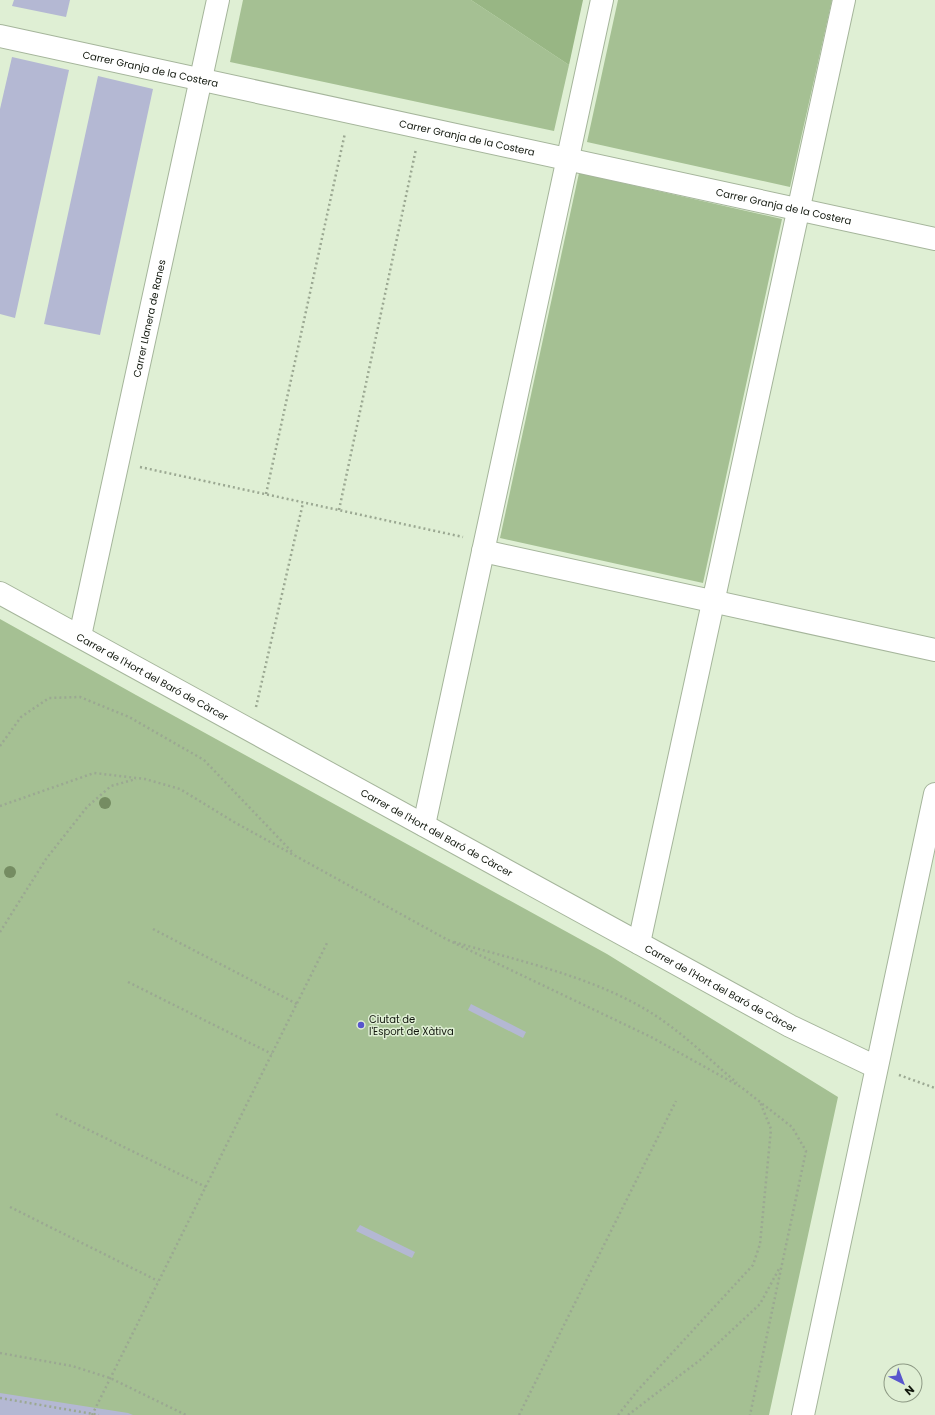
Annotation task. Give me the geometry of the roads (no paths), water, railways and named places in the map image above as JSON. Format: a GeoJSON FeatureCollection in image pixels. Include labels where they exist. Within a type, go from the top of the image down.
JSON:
{"type":"FeatureCollection","features":[{"type":"Feature","properties":{"kind":"street","name":"Carrer Llanera de Ranes"},"geometry":{"type":"LineString","coordinates":[[80,636],[218,0]]}},
{"type":"Feature","properties":{"kind":"street"},"geometry":{"type":"LineString","coordinates":[[424,825],[602,0]]}},
{"type":"Feature","properties":{"kind":"street"},"geometry":{"type":"LineString","coordinates":[[639,943],[844,0]]}},
{"type":"Feature","properties":{"kind":"street","name":"Carrer Granja de la Costera"},"geometry":{"type":"LineString","coordinates":[[0,36],[935,239]]}},
{"type":"Feature","properties":{"kind":"street"},"geometry":{"type":"LineString","coordinates":[[484,546],[713,601],[935,650]]}},
{"type":"Feature","properties":{"kind":"street","name":"Carrer de l'Hort del Baró de Càrcer"},"geometry":{"type":"LineString","coordinates":[[0,593],[251,729],[790,1026],[876,1067]]}},
{"type":"Feature","properties":{"kind":"street"},"geometry":{"type":"LineString","coordinates":[[803,1415],[935,794]]}},
{"type":"Feature","properties":{"kind":"place","name":"Ciutat de l'Esport de Xàtiva"},"geometry":{"type":"Point","coordinates":[361,1025]}}]}
